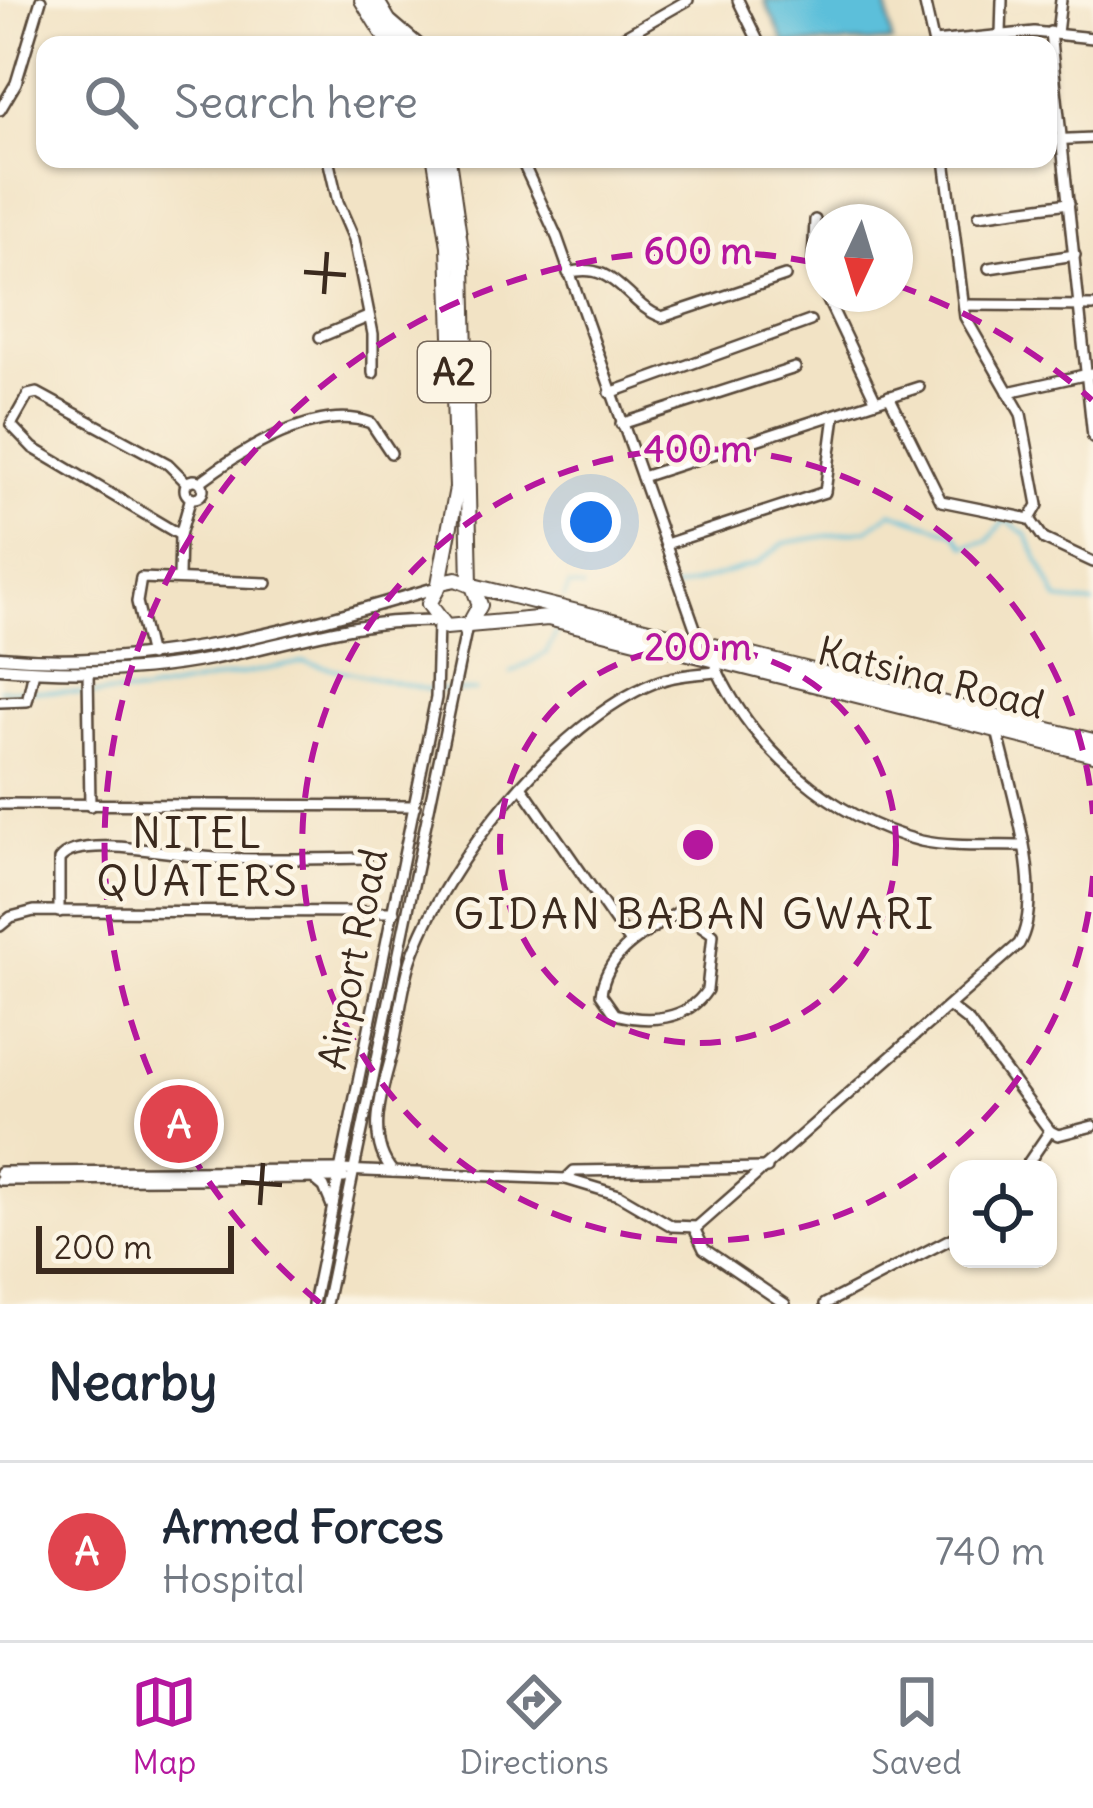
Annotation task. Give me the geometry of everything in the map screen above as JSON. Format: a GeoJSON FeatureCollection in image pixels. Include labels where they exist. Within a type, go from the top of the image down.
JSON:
{"type":"FeatureCollection","features":[{"type":"Feature","properties":{"kind":"highway"},"geometry":{"type":"LineString","coordinates":[[362,0],[384,36]]}},
{"type":"Feature","properties":{"kind":"highway"},"geometry":{"type":"LineString","coordinates":[[376,0],[398,36]]}},
{"type":"Feature","properties":{"kind":"highway","name":"A2"},"geometry":{"type":"LineString","coordinates":[[436,168],[449,246],[457,488],[429,604],[437,622]]}},
{"type":"Feature","properties":{"kind":"highway","name":"A2"},"geometry":{"type":"LineString","coordinates":[[449,168],[463,265],[472,585],[480,604],[469,625]]}},
{"type":"Feature","properties":{"kind":"highway"},"geometry":{"type":"LineString","coordinates":[[437,586],[456,579],[472,585]]}},
{"type":"Feature","properties":{"kind":"highway","name":"Katsina Road"},"geometry":{"type":"LineString","coordinates":[[472,585],[699,639],[1093,754]]}},
{"type":"Feature","properties":{"kind":"highway","name":"Katsina Road"},"geometry":{"type":"LineString","coordinates":[[469,625],[536,616],[1093,741]]}},
{"type":"Feature","properties":{"kind":"highway"},"geometry":{"type":"LineString","coordinates":[[437,622],[469,625]]}},
{"type":"Feature","properties":{"kind":"main road"},"geometry":{"type":"LineString","coordinates":[[0,657],[150,656],[369,611],[437,586]]}},
{"type":"Feature","properties":{"kind":"main road"},"geometry":{"type":"LineString","coordinates":[[0,668],[88,671],[208,660],[369,622],[437,622]]}},
{"type":"Feature","properties":{"kind":"street"},"geometry":{"type":"LineString","coordinates":[[0,110],[41,0]]}},
{"type":"Feature","properties":{"kind":"street"},"geometry":{"type":"LineString","coordinates":[[624,36],[688,0]]}},
{"type":"Feature","properties":{"kind":"street"},"geometry":{"type":"LineString","coordinates":[[738,0],[756,36]]}},
{"type":"Feature","properties":{"kind":"street"},"geometry":{"type":"LineString","coordinates":[[932,36],[925,4],[937,0]]}},
{"type":"Feature","properties":{"kind":"street"},"geometry":{"type":"LineString","coordinates":[[1000,34],[1002,0]]}},
{"type":"Feature","properties":{"kind":"street"},"geometry":{"type":"LineString","coordinates":[[1054,36],[1061,0]]}},
{"type":"Feature","properties":{"kind":"street"},"geometry":{"type":"LineString","coordinates":[[387,17],[409,36]]}},
{"type":"Feature","properties":{"kind":"street"},"geometry":{"type":"LineString","coordinates":[[987,36],[1054,33],[1093,38]]}},
{"type":"Feature","properties":{"kind":"street"},"geometry":{"type":"LineString","coordinates":[[1057,140],[1093,138]]}},
{"type":"Feature","properties":{"kind":"street"},"geometry":{"type":"LineString","coordinates":[[1057,153],[1087,307],[1093,436]]}},
{"type":"Feature","properties":{"kind":"street"},"geometry":{"type":"LineString","coordinates":[[331,168],[354,239],[373,373]]}},
{"type":"Feature","properties":{"kind":"street"},"geometry":{"type":"LineString","coordinates":[[525,168],[568,273],[699,639]]}},
{"type":"Feature","properties":{"kind":"street"},"geometry":{"type":"LineString","coordinates":[[946,168],[970,331],[1021,414],[1038,505],[1030,519]]}},
{"type":"Feature","properties":{"kind":"street"},"geometry":{"type":"LineString","coordinates":[[979,215],[1069,203]]}},
{"type":"Feature","properties":{"kind":"street"},"geometry":{"type":"LineString","coordinates":[[989,268],[1075,255]]}},
{"type":"Feature","properties":{"kind":"street"},"geometry":{"type":"LineString","coordinates":[[568,273],[585,268],[621,282],[632,297],[662,317],[785,276]]}},
{"type":"Feature","properties":{"kind":"street"},"geometry":{"type":"LineString","coordinates":[[964,305],[1087,307]]}},
{"type":"Feature","properties":{"kind":"street"},"geometry":{"type":"LineString","coordinates":[[834,312],[875,399]]}},
{"type":"Feature","properties":{"kind":"street"},"geometry":{"type":"LineString","coordinates":[[320,337],[368,317]]}},
{"type":"Feature","properties":{"kind":"street"},"geometry":{"type":"LineString","coordinates":[[610,393],[810,321]]}},
{"type":"Feature","properties":{"kind":"street"},"geometry":{"type":"LineString","coordinates":[[621,424],[795,368]]}},
{"type":"Feature","properties":{"kind":"street"},"geometry":{"type":"LineString","coordinates":[[1008,392],[1091,373]]}},
{"type":"Feature","properties":{"kind":"street"},"geometry":{"type":"LineString","coordinates":[[642,477],[919,387]]}},
{"type":"Feature","properties":{"kind":"street"},"geometry":{"type":"LineString","coordinates":[[178,576],[180,535],[191,497],[187,483],[168,464],[38,393],[28,395],[11,425],[33,448],[180,535]]}},
{"type":"Feature","properties":{"kind":"street"},"geometry":{"type":"LineString","coordinates":[[889,396],[941,501],[1030,519],[1044,539],[1093,562]]}},
{"type":"Feature","properties":{"kind":"street"},"geometry":{"type":"LineString","coordinates":[[666,544],[825,492],[836,415]]}},
{"type":"Feature","properties":{"kind":"street"},"geometry":{"type":"LineString","coordinates":[[187,483],[200,482],[288,432],[339,419],[370,423],[391,452]]}},
{"type":"Feature","properties":{"kind":"street"},"geometry":{"type":"LineString","coordinates":[[191,497],[202,493],[200,482]]}},
{"type":"Feature","properties":{"kind":"street"},"geometry":{"type":"LineString","coordinates":[[150,656],[136,586],[145,576],[267,583]]}},
{"type":"Feature","properties":{"kind":"street","name":"Airport Road"},"geometry":{"type":"LineString","coordinates":[[326,1304],[408,902],[442,699],[437,622]]}},
{"type":"Feature","properties":{"kind":"street","name":"Airport Road"},"geometry":{"type":"LineString","coordinates":[[313,1304],[415,806],[442,699],[469,625]]}},
{"type":"Feature","properties":{"kind":"street"},"geometry":{"type":"LineString","coordinates":[[712,656],[754,734],[788,766],[853,813],[923,841],[1023,846]]}},
{"type":"Feature","properties":{"kind":"street"},"geometry":{"type":"LineString","coordinates":[[0,702],[23,703],[32,689],[34,671]]}},
{"type":"Feature","properties":{"kind":"street"},"geometry":{"type":"LineString","coordinates":[[88,671],[90,806]]}},
{"type":"Feature","properties":{"kind":"street"},"geometry":{"type":"LineString","coordinates":[[393,1174],[378,1144],[381,1104],[411,962],[434,911],[485,824],[521,785],[608,712],[653,683],[717,672]]}},
{"type":"Feature","properties":{"kind":"street"},"geometry":{"type":"LineString","coordinates":[[0,1176],[323,1171],[566,1178],[619,1195],[672,1226],[694,1228],[964,995],[1023,937],[1029,901],[1023,846],[998,723]]}},
{"type":"Feature","properties":{"kind":"street"},"geometry":{"type":"LineString","coordinates":[[521,785],[630,944]]}},
{"type":"Feature","properties":{"kind":"street"},"geometry":{"type":"LineString","coordinates":[[0,804],[415,806]]}},
{"type":"Feature","properties":{"kind":"street"},"geometry":{"type":"LineString","coordinates":[[59,912],[59,860],[72,850],[152,849],[216,858],[366,858]]}},
{"type":"Feature","properties":{"kind":"street"},"geometry":{"type":"LineString","coordinates":[[408,902],[434,911]]}},
{"type":"Feature","properties":{"kind":"street"},"geometry":{"type":"LineString","coordinates":[[680,911],[701,921],[713,934],[715,950],[711,978],[700,1000],[668,1017],[615,1014],[605,1006],[604,973],[630,944],[680,911]]}},
{"type":"Feature","properties":{"kind":"street"},"geometry":{"type":"LineString","coordinates":[[0,926],[22,913],[394,912]]}},
{"type":"Feature","properties":{"kind":"street"},"geometry":{"type":"LineString","coordinates":[[964,995],[969,1022]]}},
{"type":"Feature","properties":{"kind":"street"},"geometry":{"type":"LineString","coordinates":[[950,1007],[969,1022],[1050,1131],[1058,1135],[1093,1126]]}},
{"type":"Feature","properties":{"kind":"street"},"geometry":{"type":"LineString","coordinates":[[1030,1160],[1050,1131]]}},
{"type":"Feature","properties":{"kind":"street"},"geometry":{"type":"LineString","coordinates":[[323,1171],[345,1153]]}},
{"type":"Feature","properties":{"kind":"street"},"geometry":{"type":"LineString","coordinates":[[566,1178],[574,1171],[767,1168]]}},
{"type":"Feature","properties":{"kind":"street"},"geometry":{"type":"LineString","coordinates":[[0,1176],[340,1174]]}},
{"type":"Feature","properties":{"kind":"street"},"geometry":{"type":"LineString","coordinates":[[312,1177],[328,1193],[333,1209]]}},
{"type":"Feature","properties":{"kind":"street"},"geometry":{"type":"LineString","coordinates":[[694,1228],[704,1249],[785,1304]]}},
{"type":"Feature","properties":{"kind":"street"},"geometry":{"type":"LineString","coordinates":[[825,1304],[949,1240]]}},
{"type":"Feature","properties":{"kind":"water"},"geometry":{"type":"Polygon","coordinates":[[[764,0],[886,0],[891,36],[782,36],[764,0]]]}},
{"type":"Feature","properties":{"kind":"waterway"},"geometry":{"type":"LineString","coordinates":[[671,590],[757,564],[784,543],[868,529],[891,512],[955,533],[965,546],[988,541],[1005,520],[1026,534],[1058,600],[1093,604]]}},
{"type":"Feature","properties":{"kind":"waterway"},"geometry":{"type":"LineString","coordinates":[[564,598],[569,586],[583,588]]}},
{"type":"Feature","properties":{"kind":"waterway"},"geometry":{"type":"LineString","coordinates":[[511,673],[546,653],[557,631]]}},
{"type":"Feature","properties":{"kind":"waterway"},"geometry":{"type":"LineString","coordinates":[[92,694],[143,693],[304,662],[429,690],[476,691]]}},
{"type":"Feature","properties":{"kind":"waterway"},"geometry":{"type":"LineString","coordinates":[[0,689],[82,693]]}},
{"type":"Feature","properties":{"kind":"place","name":"Armed Forces"},"geometry":{"type":"Point","coordinates":[179,1124]}},
{"type":"Feature","properties":{"kind":"district","name":"NITEL QUATERS"},"geometry":{"type":"Point","coordinates":[198,857]}},
{"type":"Feature","properties":{"kind":"district","name":"GIDAN BABAN GWARI"},"geometry":{"type":"Point","coordinates":[695,914]}}]}
